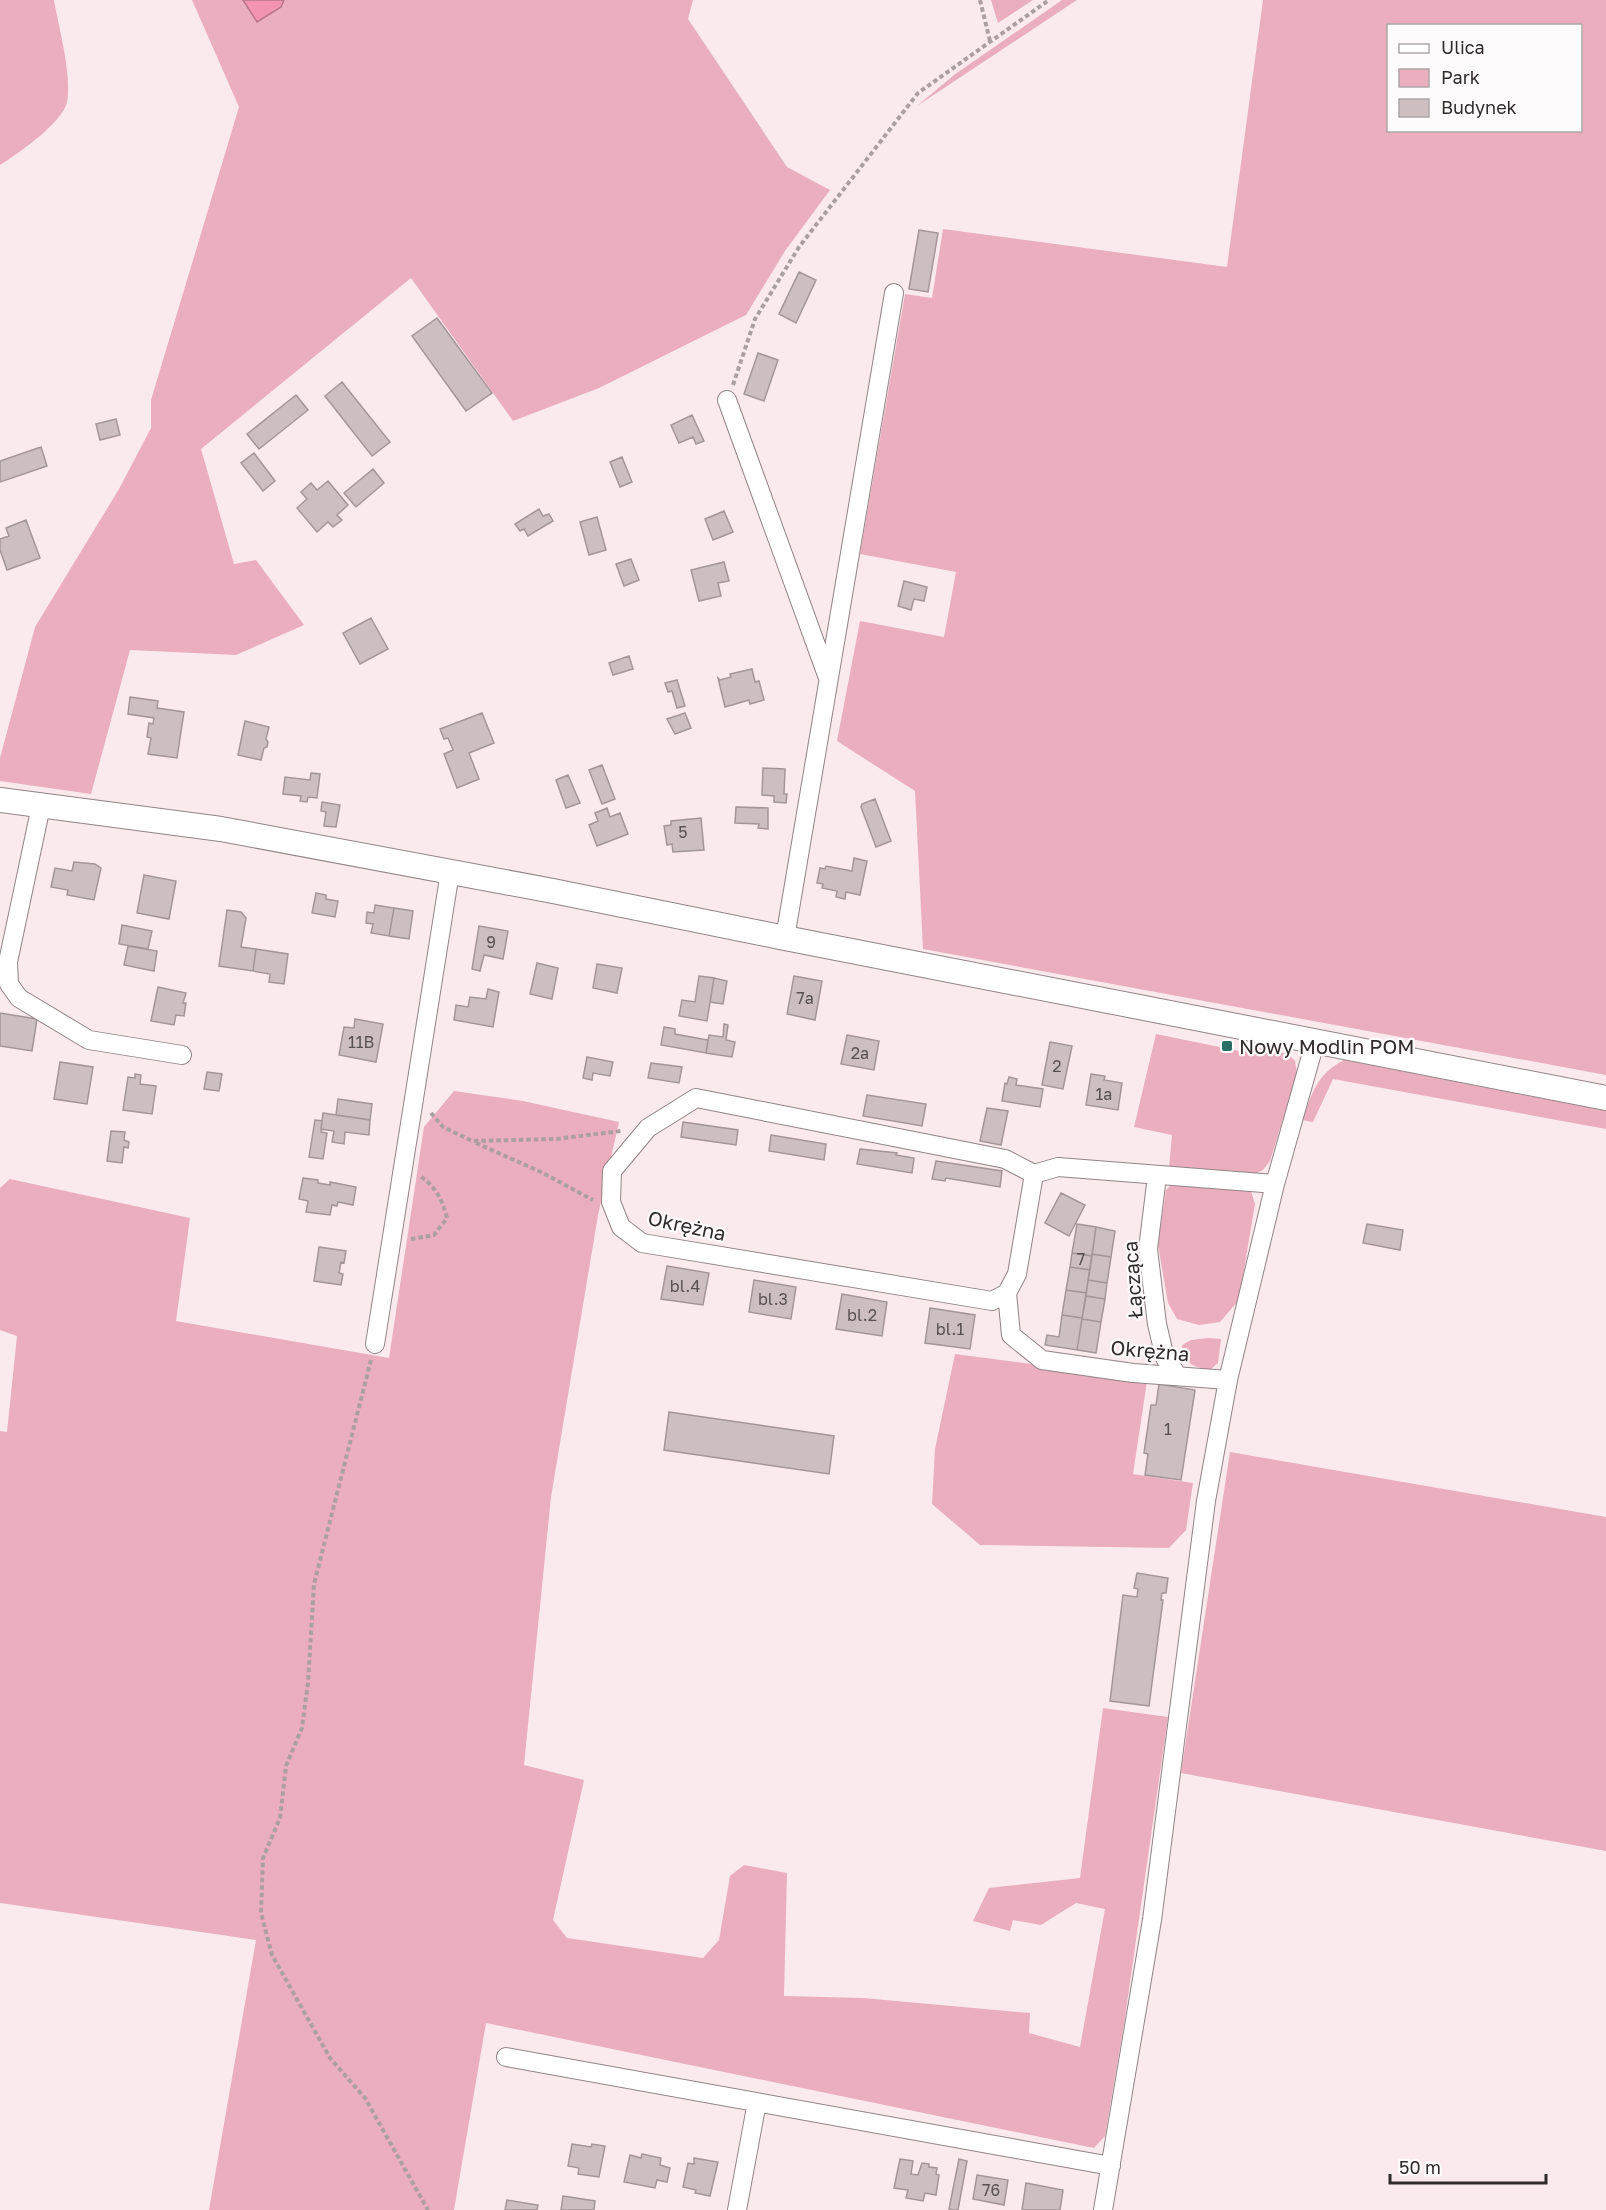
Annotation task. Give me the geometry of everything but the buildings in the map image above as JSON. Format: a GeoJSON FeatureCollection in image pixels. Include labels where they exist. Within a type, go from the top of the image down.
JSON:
{"type":"FeatureCollection","features":[{"type":"Feature","properties":{"kind":"street"},"geometry":{"type":"LineString","coordinates":[[785,938],[894,293]]}},
{"type":"Feature","properties":{"kind":"street"},"geometry":{"type":"LineString","coordinates":[[727,400],[829,680]]}},
{"type":"Feature","properties":{"kind":"street"},"geometry":{"type":"LineString","coordinates":[[0,800],[221,829],[1606,1098]]}},
{"type":"Feature","properties":{"kind":"street"},"geometry":{"type":"LineString","coordinates":[[41,806],[8,962],[9,984],[19,998],[89,1040],[182,1055]]}},
{"type":"Feature","properties":{"kind":"street"},"geometry":{"type":"LineString","coordinates":[[375,1344],[450,872]]}},
{"type":"Feature","properties":{"kind":"street"},"geometry":{"type":"LineString","coordinates":[[1103,2210],[1152,1920],[1206,1501],[1228,1380],[1275,1184],[1315,1042]]}},
{"type":"Feature","properties":{"kind":"street"},"geometry":{"type":"LineString","coordinates":[[615,1213],[611,1202],[612,1171],[648,1128],[696,1098],[1005,1160],[1034,1174],[1058,1167],[1275,1184]]}},
{"type":"Feature","properties":{"kind":"street","name":"Okrężna"},"geometry":{"type":"LineString","coordinates":[[1034,1174],[1017,1274],[1007,1293],[1011,1335],[1042,1360],[1133,1373],[1228,1380]]}},
{"type":"Feature","properties":{"kind":"street","name":"Łącząca"},"geometry":{"type":"LineString","coordinates":[[1157,1176],[1148,1249],[1157,1324],[1165,1358],[1178,1376]]}},
{"type":"Feature","properties":{"kind":"street","name":"Okrężna"},"geometry":{"type":"LineString","coordinates":[[615,1213],[621,1227],[642,1243],[992,1301],[1007,1293]]}},
{"type":"Feature","properties":{"kind":"street"},"geometry":{"type":"LineString","coordinates":[[506,2057],[1111,2166]]}},
{"type":"Feature","properties":{"kind":"street"},"geometry":{"type":"LineString","coordinates":[[737,2210],[757,2102]]}},
{"type":"Feature","properties":{"kind":"path"},"geometry":{"type":"LineString","coordinates":[[980,0],[990,41]]}},
{"type":"Feature","properties":{"kind":"path"},"geometry":{"type":"LineString","coordinates":[[727,400],[755,319],[799,247],[918,93],[1049,0]]}},
{"type":"Feature","properties":{"kind":"path"},"geometry":{"type":"LineString","coordinates":[[415,1094],[443,1126],[541,1172],[615,1213]]}},
{"type":"Feature","properties":{"kind":"path"},"geometry":{"type":"LineString","coordinates":[[472,1141],[556,1140],[648,1128]]}},
{"type":"Feature","properties":{"kind":"path"},"geometry":{"type":"LineString","coordinates":[[392,1234],[414,1239],[434,1236],[447,1218],[442,1200],[432,1184],[403,1168]]}},
{"type":"Feature","properties":{"kind":"path"},"geometry":{"type":"LineString","coordinates":[[375,1344],[314,1584],[308,1683],[302,1728],[286,1766],[280,1818],[263,1858],[261,1913],[272,1955],[330,2058],[365,2098],[428,2210]]}},
{"type":"Feature","properties":{"kind":"green space"},"geometry":{"type":"Polygon","coordinates":[[[0,0],[54,0],[68,78],[68,91],[64,110],[49,128],[0,165],[0,0]]]}},
{"type":"Feature","properties":{"kind":"green space"},"geometry":{"type":"Polygon","coordinates":[[[192,0],[243,0],[257,22],[281,7],[284,0],[693,0],[688,19],[787,167],[830,190],[785,251],[746,315],[599,388],[513,421],[411,278],[201,449],[234,564],[256,560],[304,625],[236,655],[130,650],[91,794],[0,781],[0,758],[35,627],[119,489],[151,428],[151,400],[239,107],[192,0]]]}},
{"type":"Feature","properties":{"kind":"green space"},"geometry":{"type":"Polygon","coordinates":[[[991,0],[1033,0],[998,23],[991,0]]]}},
{"type":"Feature","properties":{"kind":"green space"},"geometry":{"type":"Polygon","coordinates":[[[1062,0],[1077,0],[917,106],[954,75],[1062,0]]]}},
{"type":"Feature","properties":{"kind":"green space"},"geometry":{"type":"Polygon","coordinates":[[[1263,0],[1606,0],[1606,1075],[923,949],[915,791],[837,741],[860,621],[944,637],[956,572],[860,554],[905,294],[932,298],[943,229],[1227,267],[1263,0]]]}},
{"type":"Feature","properties":{"kind":"green space"},"geometry":{"type":"Polygon","coordinates":[[[1156,1034],[1244,1052],[1246,1046],[1288,1054],[1295,1061],[1297,1073],[1270,1161],[1263,1170],[1253,1175],[1169,1168],[1172,1135],[1134,1127],[1156,1034]]]}},
{"type":"Feature","properties":{"kind":"green space"},"geometry":{"type":"Polygon","coordinates":[[[1344,1060],[1606,1111],[1606,1129],[1333,1079],[1313,1122],[1302,1120],[1321,1078],[1344,1060]]]}},
{"type":"Feature","properties":{"kind":"green space"},"geometry":{"type":"Polygon","coordinates":[[[454,1091],[523,1101],[619,1122],[598,1215],[551,1497],[524,1765],[584,1780],[553,1920],[567,1938],[703,1958],[719,1940],[730,1876],[744,1865],[787,1873],[784,1996],[863,1998],[1030,2013],[1029,2033],[1080,2047],[1105,1909],[1076,1903],[1041,1925],[1013,1920],[1010,1931],[973,1921],[989,1888],[1080,1878],[1103,1708],[1168,1717],[1124,2024],[1105,2136],[1094,2148],[486,2023],[454,2210],[209,2210],[256,1940],[0,1903],[0,1431],[7,1432],[17,1336],[0,1330],[0,1188],[10,1179],[190,1218],[176,1321],[389,1358],[424,1127],[454,1091]]]}},
{"type":"Feature","properties":{"kind":"green space"},"geometry":{"type":"Polygon","coordinates":[[[1172,1184],[1251,1191],[1255,1204],[1239,1300],[1220,1322],[1199,1325],[1177,1319],[1168,1303],[1158,1245],[1166,1190],[1172,1184]]]}},
{"type":"Feature","properties":{"kind":"green space"},"geometry":{"type":"Polygon","coordinates":[[[1221,1339],[1218,1363],[1210,1370],[1190,1364],[1185,1357],[1182,1345],[1191,1340],[1221,1339]]]}},
{"type":"Feature","properties":{"kind":"green space"},"geometry":{"type":"Polygon","coordinates":[[[955,1354],[1139,1378],[1147,1381],[1133,1474],[1193,1483],[1186,1530],[1169,1548],[980,1545],[932,1504],[935,1449],[955,1354]]]}},
{"type":"Feature","properties":{"kind":"green space"},"geometry":{"type":"Polygon","coordinates":[[[1230,1452],[1606,1517],[1606,1851],[1181,1773],[1230,1452]]]}},
{"type":"Feature","properties":{"kind":"shaded area"},"geometry":{"type":"Polygon","coordinates":[[[243,0],[284,0],[281,7],[257,22],[243,0]]]}},
{"type":"Feature","properties":{"kind":"place","name":"Nowy Modlin POM"},"geometry":{"type":"Point","coordinates":[1227,1046]}}]}
